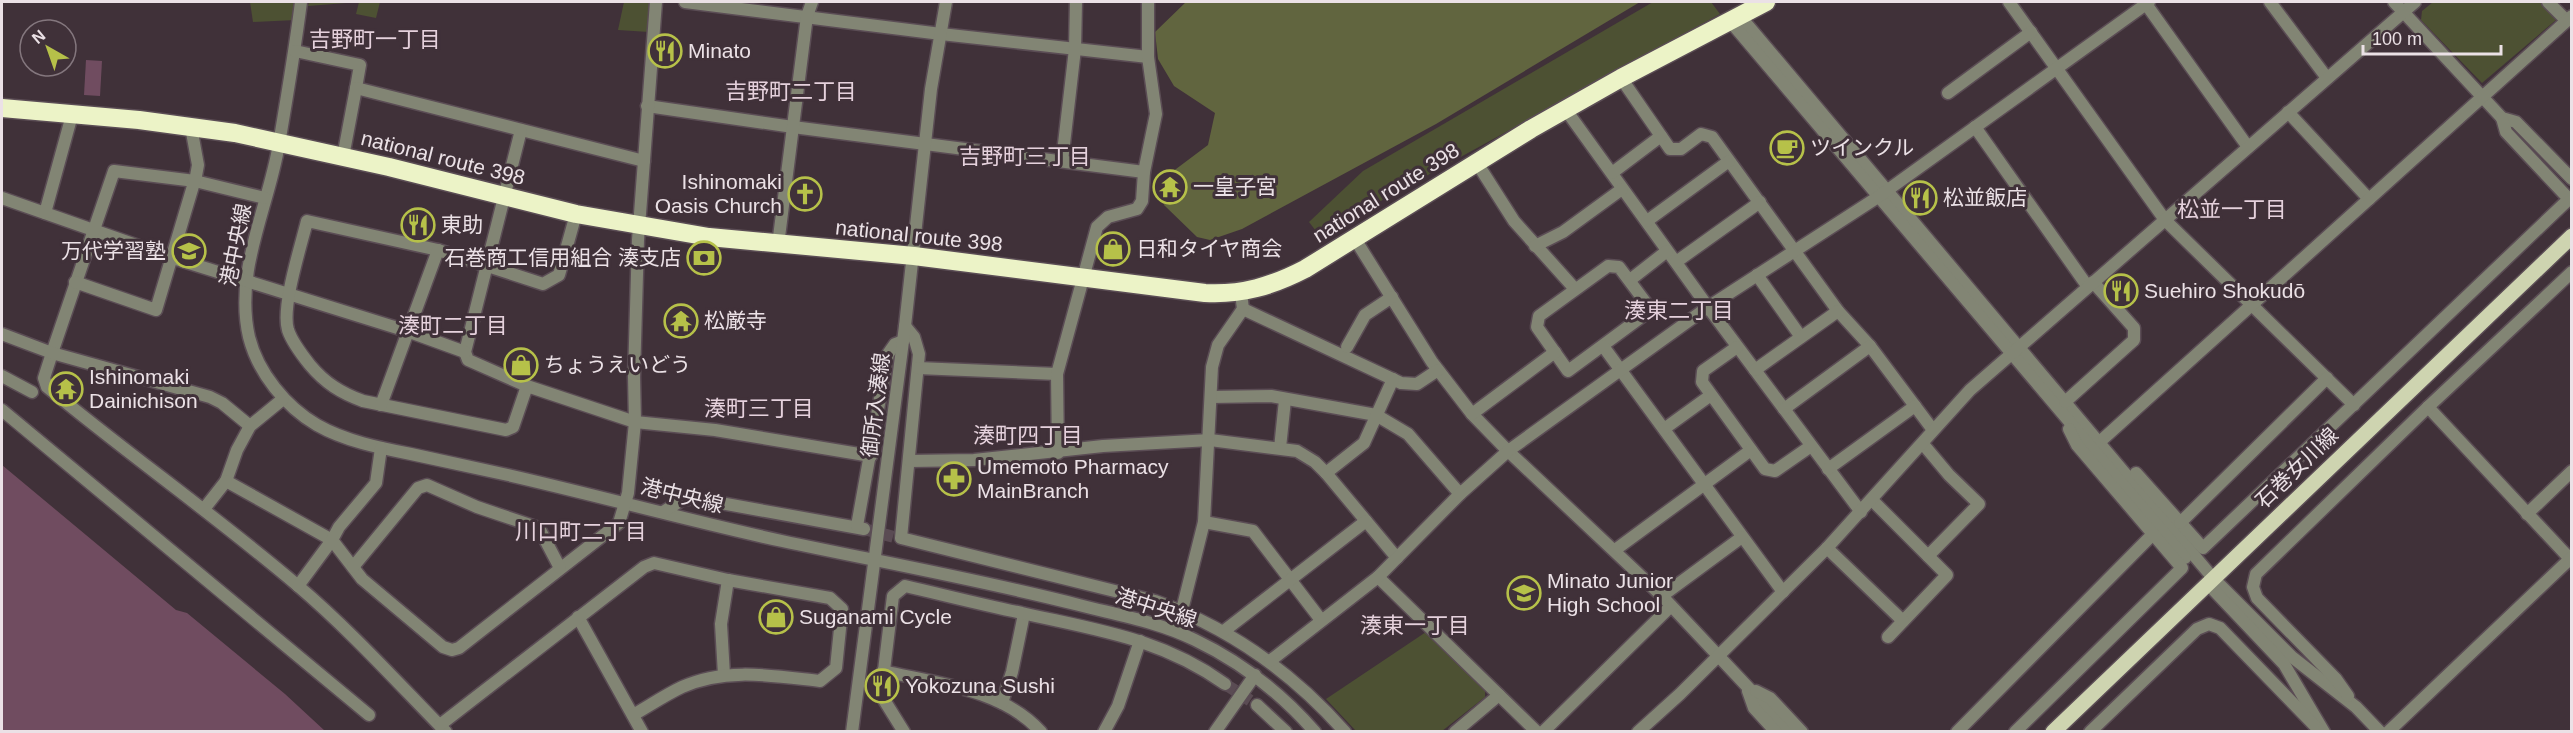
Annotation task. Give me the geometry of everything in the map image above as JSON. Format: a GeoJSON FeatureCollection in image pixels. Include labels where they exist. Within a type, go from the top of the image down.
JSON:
{"type":"FeatureCollection","features":[{"type":"Feature","properties":{"kind":"highway","name":"national route 398"},"geometry":{"type":"LineString","coordinates":[[2,108],[191,127],[279,142],[576,214],[710,237],[914,256],[1205,293],[1242,301],[1305,269],[1621,78],[1766,2]]}},
{"type":"Feature","properties":{"kind":"main road","name":"石巻女川線"},"geometry":{"type":"LineString","coordinates":[[2053,732],[2571,236]]}},
{"type":"Feature","properties":{"kind":"street","name":"港中央線"},"geometry":{"type":"LineString","coordinates":[[301,2],[279,142],[244,282],[250,340],[257,360],[283,399],[319,427],[381,448],[626,502],[780,540],[1024,591],[1156,624],[1194,639],[1255,675],[1295,709],[1315,732]]}},
{"type":"Feature","properties":{"kind":"street"},"geometry":{"type":"LineString","coordinates":[[226,482],[332,540],[362,579],[443,647],[452,650],[459,648],[560,568],[614,529],[623,516],[626,502],[636,422],[634,377],[639,224],[656,2]]}},
{"type":"Feature","properties":{"kind":"street"},"geometry":{"type":"LineString","coordinates":[[685,2],[753,6],[807,16],[941,34],[1148,57]]}},
{"type":"Feature","properties":{"kind":"street"},"geometry":{"type":"LineString","coordinates":[[778,245],[807,16],[812,2]]}},
{"type":"Feature","properties":{"kind":"street","name":"御所入湊線"},"geometry":{"type":"LineString","coordinates":[[852,732],[914,256],[931,89],[946,2]]}},
{"type":"Feature","properties":{"kind":"street"},"geometry":{"type":"LineString","coordinates":[[1062,161],[1075,49],[1076,2]]}},
{"type":"Feature","properties":{"kind":"street"},"geometry":{"type":"LineString","coordinates":[[1058,453],[1057,374],[1097,227],[1108,217],[1137,209],[1141,205],[1144,172],[1155,114],[1148,57],[1148,2]]}},
{"type":"Feature","properties":{"kind":"street"},"geometry":{"type":"LineString","coordinates":[[2009,2],[2164,220],[2354,405]]}},
{"type":"Feature","properties":{"kind":"street"},"geometry":{"type":"LineString","coordinates":[[2066,409],[2090,423],[2203,548],[2569,199],[2506,132],[2502,118],[2394,2]]}},
{"type":"Feature","properties":{"kind":"street"},"geometry":{"type":"LineString","coordinates":[[1638,732],[1718,657],[1827,548],[1970,390],[2415,2]]}},
{"type":"Feature","properties":{"kind":"street"},"geometry":{"type":"LineString","coordinates":[[2103,438],[2569,18],[2548,2]]}},
{"type":"Feature","properties":{"kind":"street"},"geometry":{"type":"LineString","coordinates":[[1270,661],[1378,577],[1460,494],[1508,451],[1708,307],[1882,193],[2147,3],[2248,147]]}},
{"type":"Feature","properties":{"kind":"street"},"geometry":{"type":"LineString","coordinates":[[2277,4],[2327,78]]}},
{"type":"Feature","properties":{"kind":"street"},"geometry":{"type":"LineString","coordinates":[[1735,19],[2210,581],[2284,664],[2323,732]]}},
{"type":"Feature","properties":{"kind":"street"},"geometry":{"type":"LineString","coordinates":[[1948,93],[2031,32]]}},
{"type":"Feature","properties":{"kind":"street"},"geometry":{"type":"LineString","coordinates":[[295,51],[360,64],[343,157]]}},
{"type":"Feature","properties":{"kind":"street"},"geometry":{"type":"LineString","coordinates":[[1621,78],[1670,149],[1681,149],[1701,134],[1712,136],[1838,310],[1870,346],[1933,430]]}},
{"type":"Feature","properties":{"kind":"street"},"geometry":{"type":"LineString","coordinates":[[356,88],[644,161]]}},
{"type":"Feature","properties":{"kind":"street"},"geometry":{"type":"LineString","coordinates":[[647,106],[793,128],[1144,172]]}},
{"type":"Feature","properties":{"kind":"street"},"geometry":{"type":"LineString","coordinates":[[1566,110],[1860,512]]}},
{"type":"Feature","properties":{"kind":"street"},"geometry":{"type":"LineString","coordinates":[[2288,112],[2369,199]]}},
{"type":"Feature","properties":{"kind":"street"},"geometry":{"type":"LineString","coordinates":[[45,213],[72,115]]}},
{"type":"Feature","properties":{"kind":"street"},"geometry":{"type":"LineString","coordinates":[[2502,118],[2516,122],[2571,179]]}},
{"type":"Feature","properties":{"kind":"street"},"geometry":{"type":"LineString","coordinates":[[75,282],[156,310],[195,181],[198,165],[191,127]]}},
{"type":"Feature","properties":{"kind":"street"},"geometry":{"type":"LineString","coordinates":[[1975,127],[2090,285],[2134,328],[2134,340],[2066,409]]}},
{"type":"Feature","properties":{"kind":"street"},"geometry":{"type":"LineString","coordinates":[[521,130],[465,352],[468,360],[526,386],[636,422],[715,430],[871,456]]}},
{"type":"Feature","properties":{"kind":"street"},"geometry":{"type":"LineString","coordinates":[[1612,173],[1661,136]]}},
{"type":"Feature","properties":{"kind":"street"},"geometry":{"type":"LineString","coordinates":[[1647,221],[1729,161]]}},
{"type":"Feature","properties":{"kind":"street"},"geometry":{"type":"LineString","coordinates":[[1477,163],[1514,221],[1575,290]]}},
{"type":"Feature","properties":{"kind":"street"},"geometry":{"type":"LineString","coordinates":[[265,198],[195,181],[114,171],[92,230],[44,378],[47,387],[117,444],[204,509],[298,586],[343,626],[443,728],[578,617],[644,567],[654,563],[728,580],[830,598],[842,609],[836,668],[820,681],[759,674],[724,675],[682,687],[633,715]]}},
{"type":"Feature","properties":{"kind":"street"},"geometry":{"type":"LineString","coordinates":[[1534,246],[1563,232],[1622,189]]}},
{"type":"Feature","properties":{"kind":"street"},"geometry":{"type":"LineString","coordinates":[[2,198],[244,282],[407,331],[465,352]]}},
{"type":"Feature","properties":{"kind":"street"},"geometry":{"type":"LineString","coordinates":[[1676,262],[1760,201]]}},
{"type":"Feature","properties":{"kind":"street"},"geometry":{"type":"LineString","coordinates":[[526,386],[513,427],[506,430],[381,405],[346,395],[329,384],[304,357],[288,329],[289,296],[308,221],[438,250],[543,284],[559,275],[576,214]]}},
{"type":"Feature","properties":{"kind":"street"},"geometry":{"type":"LineString","coordinates":[[1355,239],[1438,370],[1472,414],[1508,451],[1662,596],[1790,732]]}},
{"type":"Feature","properties":{"kind":"street"},"geometry":{"type":"LineString","coordinates":[[381,405],[438,250]]}},
{"type":"Feature","properties":{"kind":"street"},"geometry":{"type":"LineString","coordinates":[[1630,280],[1667,251]]}},
{"type":"Feature","properties":{"kind":"street"},"geometry":{"type":"LineString","coordinates":[[1608,266],[1619,267],[1646,303],[1644,315],[1568,371],[1537,327],[1539,316],[1575,290],[1608,266]]}},
{"type":"Feature","properties":{"kind":"street"},"geometry":{"type":"LineString","coordinates":[[2380,732],[2356,707],[2336,680],[2257,598],[2253,580],[2256,574],[2428,407],[2571,272]]}},
{"type":"Feature","properties":{"kind":"street"},"geometry":{"type":"LineString","coordinates":[[1757,275],[1801,337]]}},
{"type":"Feature","properties":{"kind":"street"},"geometry":{"type":"LineString","coordinates":[[1347,347],[1365,315],[1392,297]]}},
{"type":"Feature","properties":{"kind":"street"},"geometry":{"type":"LineString","coordinates":[[1182,610],[1204,522],[1212,367],[1218,345],[1242,301],[1401,383],[1418,384],[1438,370]]}},
{"type":"Feature","properties":{"kind":"street"},"geometry":{"type":"LineString","coordinates":[[1755,370],[1838,310]]}},
{"type":"Feature","properties":{"kind":"street"},"geometry":{"type":"LineString","coordinates":[[905,326],[918,346],[918,368],[910,461],[897,537],[1155,601],[1182,610],[1224,631],[1270,661],[1309,694],[1345,732]]}},
{"type":"Feature","properties":{"kind":"street"},"geometry":{"type":"LineString","coordinates":[[2,334],[52,353],[210,397],[222,403],[250,426]]}},
{"type":"Feature","properties":{"kind":"street"},"geometry":{"type":"LineString","coordinates":[[663,512],[682,500],[693,498],[860,527],[888,354],[895,344],[903,340]]}},
{"type":"Feature","properties":{"kind":"street"},"geometry":{"type":"LineString","coordinates":[[1603,346],[1783,592]]}},
{"type":"Feature","properties":{"kind":"street"},"geometry":{"type":"LineString","coordinates":[[1737,346],[1703,371],[1702,382],[1765,469],[1775,471],[1811,446]]}},
{"type":"Feature","properties":{"kind":"street"},"geometry":{"type":"LineString","coordinates":[[1784,409],[1870,346]]}},
{"type":"Feature","properties":{"kind":"street"},"geometry":{"type":"LineString","coordinates":[[1472,414],[1555,352]]}},
{"type":"Feature","properties":{"kind":"street"},"geometry":{"type":"LineString","coordinates":[[918,368],[1057,374]]}},
{"type":"Feature","properties":{"kind":"street"},"geometry":{"type":"LineString","coordinates":[[2,375],[32,392]]}},
{"type":"Feature","properties":{"kind":"street"},"geometry":{"type":"LineString","coordinates":[[2180,523],[2327,378]]}},
{"type":"Feature","properties":{"kind":"street"},"geometry":{"type":"LineString","coordinates":[[1326,473],[1364,443],[1393,379]]}},
{"type":"Feature","properties":{"kind":"street"},"geometry":{"type":"LineString","coordinates":[[1664,429],[1711,395]]}},
{"type":"Feature","properties":{"kind":"street"},"geometry":{"type":"LineString","coordinates":[[1211,397],[1271,396],[1376,415],[1408,434],[1460,494]]}},
{"type":"Feature","properties":{"kind":"street"},"geometry":{"type":"LineString","coordinates":[[204,509],[226,482],[237,450],[250,426],[283,399]]}},
{"type":"Feature","properties":{"kind":"street"},"geometry":{"type":"LineString","coordinates":[[1280,448],[1285,400]]}},
{"type":"Feature","properties":{"kind":"street"},"geometry":{"type":"LineString","coordinates":[[1828,469],[1915,406]]}},
{"type":"Feature","properties":{"kind":"street"},"geometry":{"type":"LineString","coordinates":[[2388,732],[2571,559],[2428,407]]}},
{"type":"Feature","properties":{"kind":"street"},"geometry":{"type":"LineString","coordinates":[[2015,732],[2182,568],[2077,445],[2066,409]]}},
{"type":"Feature","properties":{"kind":"street"},"geometry":{"type":"LineString","coordinates":[[2,410],[369,715]]}},
{"type":"Feature","properties":{"kind":"street"},"geometry":{"type":"LineString","coordinates":[[910,461],[974,460],[1058,453],[1103,446],[1210,440],[1280,448],[1304,455],[1326,473],[1397,558]]}},
{"type":"Feature","properties":{"kind":"street"},"geometry":{"type":"LineString","coordinates":[[1923,444],[1949,475],[1979,504],[1928,556]]}},
{"type":"Feature","properties":{"kind":"street"},"geometry":{"type":"LineString","coordinates":[[298,586],[339,527],[376,483],[381,448]]}},
{"type":"Feature","properties":{"kind":"street"},"geometry":{"type":"LineString","coordinates":[[1615,550],[1751,450]]}},
{"type":"Feature","properties":{"kind":"street"},"geometry":{"type":"LineString","coordinates":[[2527,514],[2571,471]]}},
{"type":"Feature","properties":{"kind":"street"},"geometry":{"type":"LineString","coordinates":[[353,567],[418,488],[427,485],[477,507],[539,528],[560,568]]}},
{"type":"Feature","properties":{"kind":"street"},"geometry":{"type":"LineString","coordinates":[[1872,500],[1947,575],[1888,637]]}},
{"type":"Feature","properties":{"kind":"street"},"geometry":{"type":"LineString","coordinates":[[1224,631],[1366,521]]}},
{"type":"Feature","properties":{"kind":"street"},"geometry":{"type":"LineString","coordinates":[[1204,522],[1253,531],[1321,620]]}},
{"type":"Feature","properties":{"kind":"street"},"geometry":{"type":"LineString","coordinates":[[1961,730],[2153,534]]}},
{"type":"Feature","properties":{"kind":"street"},"geometry":{"type":"LineString","coordinates":[[1662,596],[1742,537]]}},
{"type":"Feature","properties":{"kind":"street"},"geometry":{"type":"LineString","coordinates":[[1827,548],[1903,621]]}},
{"type":"Feature","properties":{"kind":"street"},"geometry":{"type":"LineString","coordinates":[[1378,577],[1537,732]]}},
{"type":"Feature","properties":{"kind":"street"},"geometry":{"type":"LineString","coordinates":[[724,675],[721,624],[728,580]]}},
{"type":"Feature","properties":{"kind":"street"},"geometry":{"type":"LineString","coordinates":[[2210,581],[2292,657],[2356,707]]}},
{"type":"Feature","properties":{"kind":"street"},"geometry":{"type":"LineString","coordinates":[[904,732],[881,695],[893,596],[905,586],[1140,641],[1198,665],[1225,684]]}},
{"type":"Feature","properties":{"kind":"street"},"geometry":{"type":"LineString","coordinates":[[1543,732],[1671,606]]}},
{"type":"Feature","properties":{"kind":"street"},"geometry":{"type":"LineString","coordinates":[[1002,703],[1012,672],[1024,614]]}},
{"type":"Feature","properties":{"kind":"street"},"geometry":{"type":"LineString","coordinates":[[578,617],[642,732]]}},
{"type":"Feature","properties":{"kind":"street"},"geometry":{"type":"LineString","coordinates":[[2090,732],[2197,629],[2209,624],[2220,628],[2297,710],[2323,732]]}},
{"type":"Feature","properties":{"kind":"street"},"geometry":{"type":"LineString","coordinates":[[1104,732],[1118,706],[1140,641]]}},
{"type":"Feature","properties":{"kind":"street"},"geometry":{"type":"LineString","coordinates":[[883,671],[960,688],[1002,703],[1034,724],[1041,732]]}},
{"type":"Feature","properties":{"kind":"street"},"geometry":{"type":"LineString","coordinates":[[1215,732],[1255,675]]}},
{"type":"Feature","properties":{"kind":"street"},"geometry":{"type":"LineString","coordinates":[[1745,684],[1754,708],[1776,732]]}},
{"type":"Feature","properties":{"kind":"street"},"geometry":{"type":"LineString","coordinates":[[1745,684],[1770,698],[1802,732]]}},
{"type":"Feature","properties":{"kind":"street"},"geometry":{"type":"LineString","coordinates":[[1455,732],[1499,695]]}},
{"type":"Feature","properties":{"kind":"street"},"geometry":{"type":"LineString","coordinates":[[1257,705],[1286,732]]}},
{"type":"Feature","properties":{"kind":"green space"},"geometry":{"type":"Polygon","coordinates":[[[250,2],[298,2],[296,20],[253,22],[250,2]]]}},
{"type":"Feature","properties":{"kind":"green space"},"geometry":{"type":"Polygon","coordinates":[[[309,2],[359,2],[308,6],[309,2]]]}},
{"type":"Feature","properties":{"kind":"green space"},"geometry":{"type":"Polygon","coordinates":[[[359,2],[380,2],[376,18],[356,14],[359,2]]]}},
{"type":"Feature","properties":{"kind":"green space"},"geometry":{"type":"Polygon","coordinates":[[[624,2],[651,2],[649,32],[618,30],[624,2]]]}},
{"type":"Feature","properties":{"kind":"green space"},"geometry":{"type":"Polygon","coordinates":[[[1186,2],[1640,2],[1436,124],[1242,229],[1210,240],[1197,237],[1164,205],[1172,172],[1208,145],[1215,113],[1174,86],[1158,59],[1155,32],[1186,2]]]}},
{"type":"Feature","properties":{"kind":"green space"},"geometry":{"type":"Polygon","coordinates":[[[1653,2],[1711,2],[1720,14],[1319,235],[1309,222],[1363,171],[1653,2]]]}},
{"type":"Feature","properties":{"kind":"green space"},"geometry":{"type":"Polygon","coordinates":[[[2433,2],[2540,2],[2556,20],[2482,83],[2421,20],[2422,11],[2433,2]]]}},
{"type":"Feature","properties":{"kind":"green space"},"geometry":{"type":"Polygon","coordinates":[[[1426,632],[1485,689],[1485,697],[1442,731],[1356,731],[1326,699],[1426,632]]]}},
{"type":"Feature","properties":{"kind":"shaded area"},"geometry":{"type":"Polygon","coordinates":[[[86,60],[102,61],[100,96],[84,95],[86,60]]]}},
{"type":"Feature","properties":{"kind":"shaded area"},"geometry":{"type":"Polygon","coordinates":[[[2,465],[176,610],[187,613],[285,694],[325,731],[2,731],[2,465]]]}},
{"type":"Feature","properties":{"kind":"tunnel"},"geometry":{"type":"LineString","coordinates":[[864,529],[894,537]]}},
{"type":"Feature","properties":{"kind":"tunnel"},"geometry":{"type":"LineString","coordinates":[[1225,684],[1257,705]]}},
{"type":"Feature","properties":{"kind":"place","name":"Minato"},"geometry":{"type":"Point","coordinates":[665,51]}},
{"type":"Feature","properties":{"kind":"place","name":"ツインクル"},"geometry":{"type":"Point","coordinates":[1787,148]}},
{"type":"Feature","properties":{"kind":"place","name":"一皇子宮"},"geometry":{"type":"Point","coordinates":[1170,187]}},
{"type":"Feature","properties":{"kind":"place","name":"Ishinomaki Oasis Church"},"geometry":{"type":"Point","coordinates":[805,194]}},
{"type":"Feature","properties":{"kind":"place","name":"松並飯店"},"geometry":{"type":"Point","coordinates":[1920,198]}},
{"type":"Feature","properties":{"kind":"place","name":"東助"},"geometry":{"type":"Point","coordinates":[418,225]}},
{"type":"Feature","properties":{"kind":"place","name":"日和タイヤ商会"},"geometry":{"type":"Point","coordinates":[1113,249]}},
{"type":"Feature","properties":{"kind":"place","name":"万代学習塾"},"geometry":{"type":"Point","coordinates":[189,251]}},
{"type":"Feature","properties":{"kind":"place","name":"石巻商工信用組合 湊支店"},"geometry":{"type":"Point","coordinates":[704,258]}},
{"type":"Feature","properties":{"kind":"place","name":"Suehiro Shokudō"},"geometry":{"type":"Point","coordinates":[2121,291]}},
{"type":"Feature","properties":{"kind":"place","name":"松厳寺"},"geometry":{"type":"Point","coordinates":[681,321]}},
{"type":"Feature","properties":{"kind":"place","name":"ちょうえいどう"},"geometry":{"type":"Point","coordinates":[521,365]}},
{"type":"Feature","properties":{"kind":"place","name":"Ishinomaki Dainichison"},"geometry":{"type":"Point","coordinates":[66,389]}},
{"type":"Feature","properties":{"kind":"place","name":"Umemoto Pharmacy MainBranch"},"geometry":{"type":"Point","coordinates":[954,479]}},
{"type":"Feature","properties":{"kind":"place","name":"Minato Junior High School"},"geometry":{"type":"Point","coordinates":[1524,593]}},
{"type":"Feature","properties":{"kind":"place","name":"Suganami Cycle"},"geometry":{"type":"Point","coordinates":[776,617]}},
{"type":"Feature","properties":{"kind":"place","name":"Yokozuna Sushi"},"geometry":{"type":"Point","coordinates":[882,686]}},
{"type":"Feature","properties":{"kind":"district","name":"吉野町一丁目"},"geometry":{"type":"Point","coordinates":[375,39]}},
{"type":"Feature","properties":{"kind":"district","name":"吉野町二丁目"},"geometry":{"type":"Point","coordinates":[791,91]}},
{"type":"Feature","properties":{"kind":"district","name":"吉野町三丁目"},"geometry":{"type":"Point","coordinates":[1025,156]}},
{"type":"Feature","properties":{"kind":"district","name":"松並一丁目"},"geometry":{"type":"Point","coordinates":[2232,209]}},
{"type":"Feature","properties":{"kind":"district","name":"湊東二丁目"},"geometry":{"type":"Point","coordinates":[1679,310]}},
{"type":"Feature","properties":{"kind":"district","name":"湊町二丁目"},"geometry":{"type":"Point","coordinates":[453,325]}},
{"type":"Feature","properties":{"kind":"district","name":"湊町三丁目"},"geometry":{"type":"Point","coordinates":[759,408]}},
{"type":"Feature","properties":{"kind":"district","name":"湊町四丁目"},"geometry":{"type":"Point","coordinates":[1028,435]}},
{"type":"Feature","properties":{"kind":"district","name":"川口町二丁目"},"geometry":{"type":"Point","coordinates":[581,531]}},
{"type":"Feature","properties":{"kind":"district","name":"湊東一丁目"},"geometry":{"type":"Point","coordinates":[1415,625]}}]}
